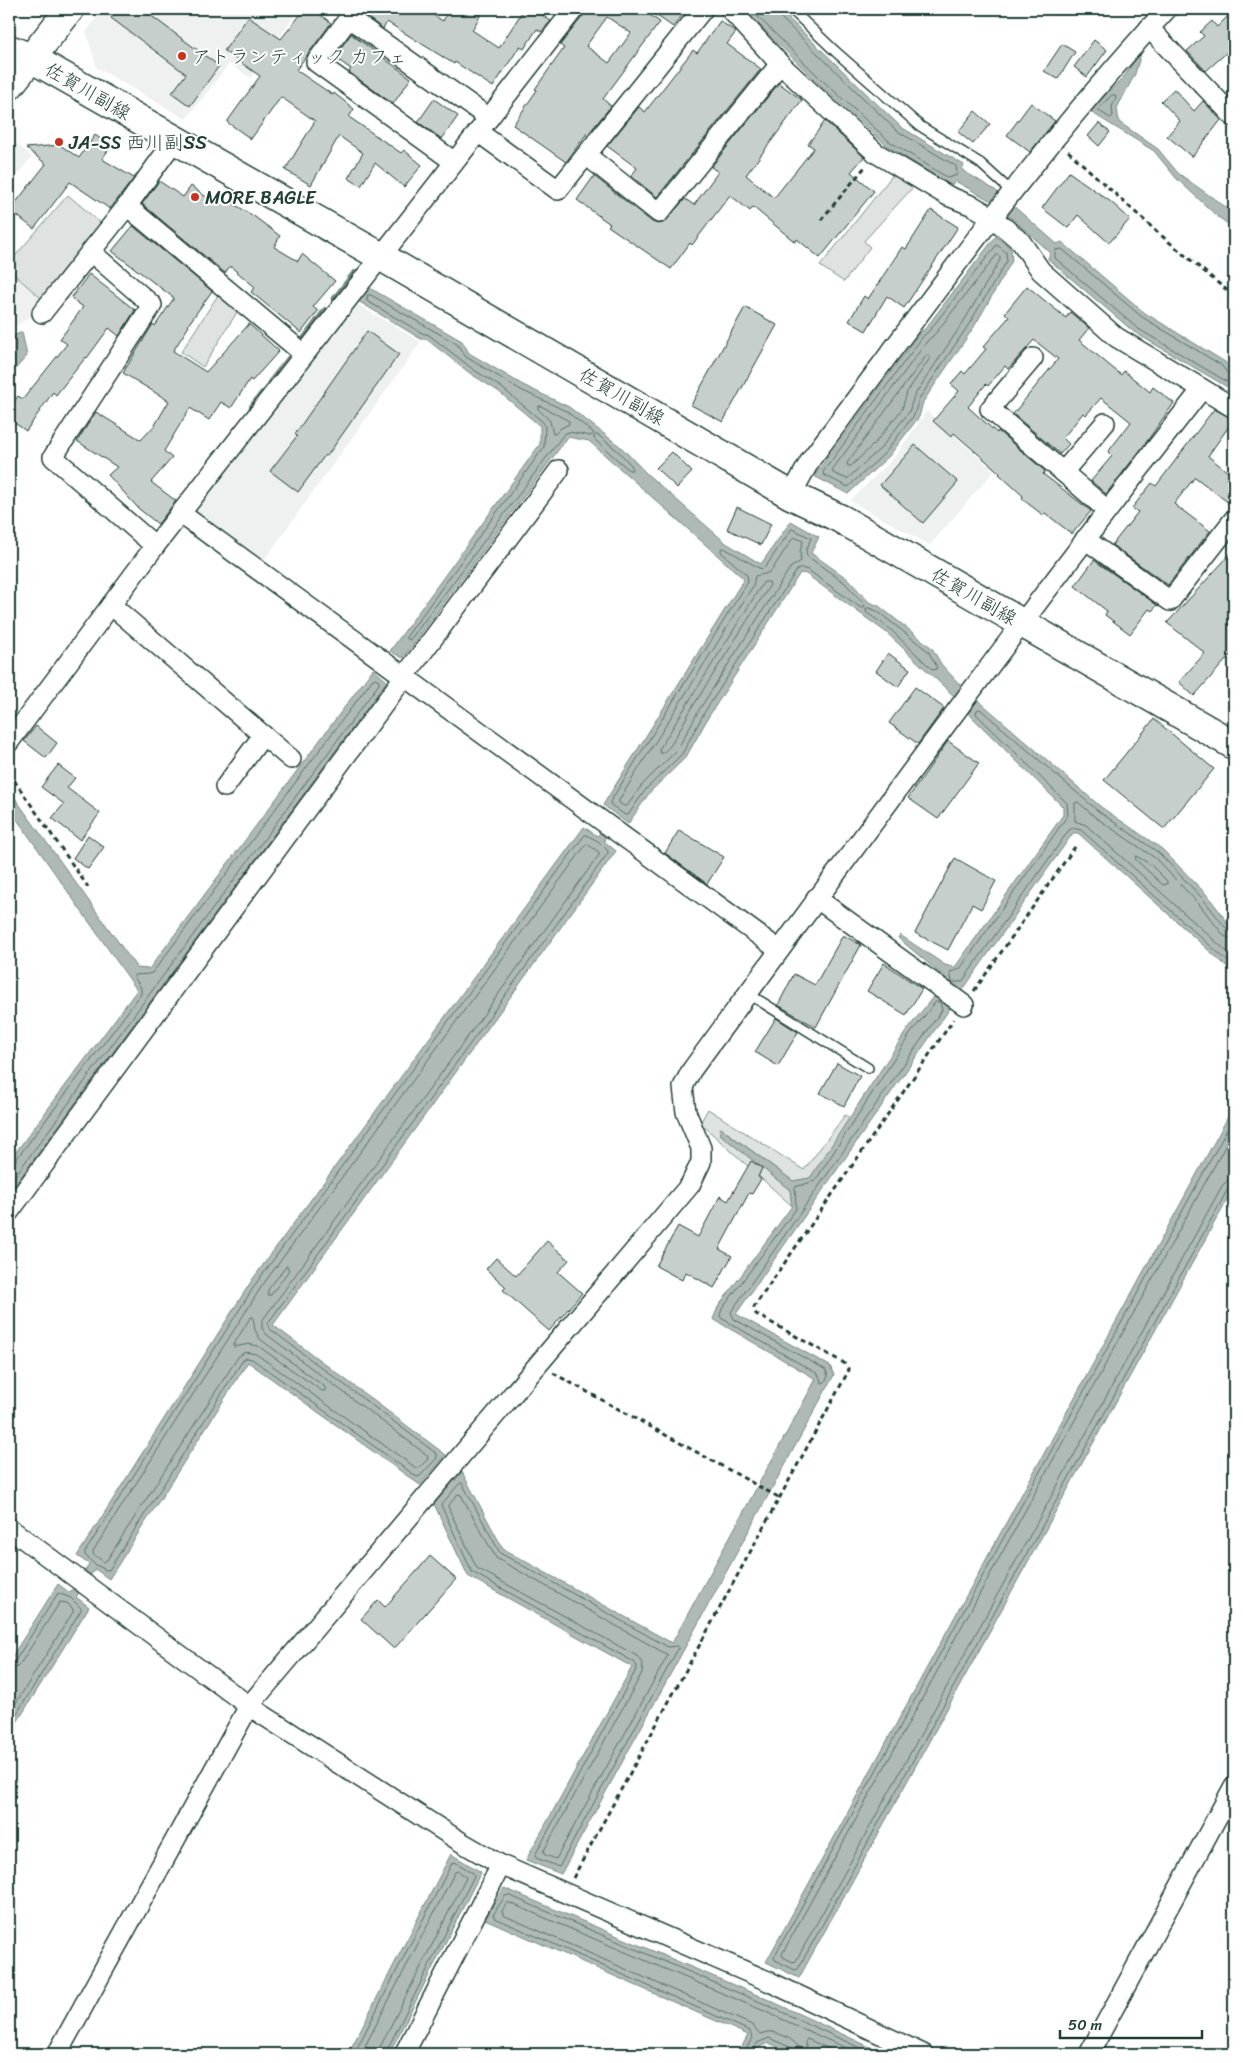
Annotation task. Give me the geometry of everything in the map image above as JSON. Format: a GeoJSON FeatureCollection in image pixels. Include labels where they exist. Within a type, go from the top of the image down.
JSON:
{"type":"FeatureCollection","features":[{"type":"Feature","properties":{"kind":"main road"},"geometry":{"type":"LineString","coordinates":[[9,86],[20,54],[70,9]]}},
{"type":"Feature","properties":{"kind":"main road","name":"佐賀川副線"},"geometry":{"type":"LineString","coordinates":[[20,54],[380,256],[791,495],[841,519],[1234,744]]}},
{"type":"Feature","properties":{"kind":"street"},"geometry":{"type":"LineString","coordinates":[[9,742],[180,513],[453,161],[574,9]]}},
{"type":"Feature","properties":{"kind":"street"},"geometry":{"type":"LineString","coordinates":[[478,132],[558,190],[703,9]]}},
{"type":"Feature","properties":{"kind":"street"},"geometry":{"type":"LineString","coordinates":[[730,9],[780,64],[876,153],[948,196],[993,216],[1021,242],[1041,271],[1116,337],[1202,389],[1233,403]]}},
{"type":"Feature","properties":{"kind":"street"},"geometry":{"type":"LineString","coordinates":[[791,495],[811,459],[993,216],[1102,81],[1167,9]]}},
{"type":"Feature","properties":{"kind":"street"},"geometry":{"type":"LineString","coordinates":[[453,161],[316,62],[349,18],[489,118]]}},
{"type":"Feature","properties":{"kind":"street"},"geometry":{"type":"LineString","coordinates":[[1149,28],[1234,118]]}},
{"type":"Feature","properties":{"kind":"street"},"geometry":{"type":"LineString","coordinates":[[586,156],[659,213],[780,64]]}},
{"type":"Feature","properties":{"kind":"street"},"geometry":{"type":"LineString","coordinates":[[42,313],[127,206],[174,141]]}},
{"type":"Feature","properties":{"kind":"street"},"geometry":{"type":"LineString","coordinates":[[127,206],[304,354]]}},
{"type":"Feature","properties":{"kind":"street"},"geometry":{"type":"LineString","coordinates":[[91,252],[152,305],[53,457],[155,546]]}},
{"type":"Feature","properties":{"kind":"street"},"geometry":{"type":"LineString","coordinates":[[1033,358],[990,409],[1107,510]]}},
{"type":"Feature","properties":{"kind":"street"},"geometry":{"type":"LineString","coordinates":[[57,2054],[249,1706],[690,1185],[701,1162],[701,1148],[686,1112],[683,1087],[691,1071],[816,898],[1021,622],[1202,389]]}},
{"type":"Feature","properties":{"kind":"street"},"geometry":{"type":"LineString","coordinates":[[1063,472],[1106,423]]}},
{"type":"Feature","properties":{"kind":"street"},"geometry":{"type":"LineString","coordinates":[[9,1212],[404,676],[559,470]]}},
{"type":"Feature","properties":{"kind":"street"},"geometry":{"type":"LineString","coordinates":[[180,513],[779,950]]}},
{"type":"Feature","properties":{"kind":"street"},"geometry":{"type":"LineString","coordinates":[[1085,539],[1170,601],[1234,519]]}},
{"type":"Feature","properties":{"kind":"street"},"geometry":{"type":"LineString","coordinates":[[111,605],[291,759]]}},
{"type":"Feature","properties":{"kind":"street"},"geometry":{"type":"LineString","coordinates":[[224,787],[263,735]]}},
{"type":"Feature","properties":{"kind":"street"},"geometry":{"type":"LineString","coordinates":[[816,898],[960,1002]]}},
{"type":"Feature","properties":{"kind":"street"},"geometry":{"type":"LineString","coordinates":[[9,1528],[249,1706],[461,1842],[501,1865],[770,1982],[923,2054]]}},
{"type":"Feature","properties":{"kind":"street"},"geometry":{"type":"LineString","coordinates":[[1089,2054],[1234,1786]]}},
{"type":"Feature","properties":{"kind":"street"},"geometry":{"type":"LineString","coordinates":[[404,2054],[501,1865]]}},
{"type":"Feature","properties":{"kind":"lane"},"geometry":{"type":"LineString","coordinates":[[791,9],[836,52],[920,126],[980,163],[1010,195]]}},
{"type":"Feature","properties":{"kind":"lane"},"geometry":{"type":"LineString","coordinates":[[747,994],[868,1068]]}},
{"type":"Feature","properties":{"kind":"path"},"geometry":{"type":"LineString","coordinates":[[1056,139],[1156,231],[1224,288],[1234,294]]}},
{"type":"Feature","properties":{"kind":"path"},"geometry":{"type":"LineString","coordinates":[[821,220],[876,153]]}},
{"type":"Feature","properties":{"kind":"path"},"geometry":{"type":"LineString","coordinates":[[9,773],[88,887]]}},
{"type":"Feature","properties":{"kind":"path"},"geometry":{"type":"LineString","coordinates":[[565,1894],[849,1370],[844,1363],[756,1314],[754,1307],[960,1002],[1077,844]]}},
{"type":"Feature","properties":{"kind":"path"},"geometry":{"type":"LineString","coordinates":[[538,1364],[780,1498]]}},
{"type":"Feature","properties":{"kind":"shaded area"},"geometry":{"type":"Polygon","coordinates":[[[103,9],[299,9],[251,78],[229,64],[186,119],[97,68],[86,32],[103,9]]]}},
{"type":"Feature","properties":{"kind":"shaded area"},"geometry":{"type":"Polygon","coordinates":[[[9,137],[32,157],[9,184],[9,137]]]}},
{"type":"Feature","properties":{"kind":"shaded area"},"geometry":{"type":"Polygon","coordinates":[[[895,172],[915,185],[864,241],[870,247],[844,282],[820,266],[895,172]]]}},
{"type":"Feature","properties":{"kind":"shaded area"},"geometry":{"type":"Polygon","coordinates":[[[68,195],[102,224],[41,298],[9,270],[9,263],[68,195]]]}},
{"type":"Feature","properties":{"kind":"shaded area"},"geometry":{"type":"Polygon","coordinates":[[[9,270],[41,298],[32,316],[9,330],[9,270]]]}},
{"type":"Feature","properties":{"kind":"shaded area"},"geometry":{"type":"Polygon","coordinates":[[[220,292],[239,309],[203,367],[181,352],[220,292]]]}},
{"type":"Feature","properties":{"kind":"shaded area"},"geometry":{"type":"Polygon","coordinates":[[[355,303],[421,342],[262,563],[190,511],[355,303]]]}},
{"type":"Feature","properties":{"kind":"shaded area"},"geometry":{"type":"Polygon","coordinates":[[[927,411],[994,471],[930,545],[850,501],[893,459],[927,411]]]}},
{"type":"Feature","properties":{"kind":"shaded area"},"geometry":{"type":"Polygon","coordinates":[[[708,1109],[804,1170],[845,1115],[850,1118],[810,1178],[793,1181],[721,1128],[721,1135],[790,1190],[792,1206],[700,1123],[708,1109]]]}},
{"type":"Feature","properties":{"kind":"water"},"geometry":{"type":"Polygon","coordinates":[[[743,9],[779,9],[901,127],[964,165],[962,170],[995,190],[1057,244],[1062,242],[1145,313],[1225,362],[1234,373],[1234,391],[1134,332],[1048,259],[1050,252],[993,202],[955,181],[951,186],[886,145],[819,84],[743,9]]]}},
{"type":"Feature","properties":{"kind":"water"},"geometry":{"type":"Polygon","coordinates":[[[1142,50],[1135,74],[1117,108],[1119,122],[1158,149],[1178,173],[1234,213],[1234,228],[1218,217],[1176,178],[1154,151],[1089,111],[1123,78],[1142,50]]]}},
{"type":"Feature","properties":{"kind":"water"},"geometry":{"type":"Polygon","coordinates":[[[996,236],[1011,249],[1012,261],[974,327],[923,402],[919,417],[889,456],[848,494],[814,476],[921,331],[925,329],[996,236]]]}},
{"type":"Feature","properties":{"kind":"water"},"geometry":{"type":"Polygon","coordinates":[[[368,287],[462,341],[469,353],[523,385],[569,407],[621,447],[647,474],[726,543],[761,564],[791,521],[819,537],[811,553],[848,579],[869,602],[879,606],[932,648],[941,664],[963,688],[956,698],[887,633],[806,574],[800,573],[709,716],[686,757],[650,792],[628,824],[603,805],[744,579],[589,441],[568,437],[403,658],[390,651],[540,444],[540,426],[498,391],[471,374],[426,339],[421,339],[358,301],[368,287]]]}},
{"type":"Feature","properties":{"kind":"water"},"geometry":{"type":"Polygon","coordinates":[[[22,332],[27,356],[9,376],[9,338],[22,332]]]}},
{"type":"Feature","properties":{"kind":"water"},"geometry":{"type":"Polygon","coordinates":[[[373,669],[387,681],[9,1193],[9,1161],[137,990],[9,808],[9,790],[137,968],[149,969],[373,669]]]}},
{"type":"Feature","properties":{"kind":"water"},"geometry":{"type":"Polygon","coordinates":[[[978,700],[1101,807],[1162,849],[1208,896],[1234,931],[1234,973],[1078,833],[1073,833],[962,991],[957,987],[945,1004],[951,1007],[736,1314],[830,1366],[834,1375],[561,1874],[526,1860],[632,1667],[468,1576],[434,1504],[462,1472],[503,1549],[672,1643],[816,1379],[713,1319],[718,1307],[792,1206],[790,1190],[721,1135],[720,1128],[793,1181],[810,1178],[907,1030],[947,979],[898,938],[900,935],[945,965],[955,967],[1063,815],[1063,807],[968,713],[978,700]]]}},
{"type":"Feature","properties":{"kind":"water"},"geometry":{"type":"Polygon","coordinates":[[[584,827],[597,836],[600,833],[605,837],[604,841],[616,851],[273,1325],[446,1455],[420,1485],[248,1362],[109,1579],[95,1569],[91,1575],[85,1571],[89,1564],[77,1556],[252,1280],[584,827]]]}},
{"type":"Feature","properties":{"kind":"water"},"geometry":{"type":"Polygon","coordinates":[[[1234,1106],[1234,1187],[799,1978],[766,1962],[1234,1106]]]}},
{"type":"Feature","properties":{"kind":"water"},"geometry":{"type":"Polygon","coordinates":[[[58,1584],[70,1593],[74,1587],[80,1591],[76,1597],[89,1607],[9,1735],[9,1661],[58,1584]]]}},
{"type":"Feature","properties":{"kind":"water"},"geometry":{"type":"Polygon","coordinates":[[[451,1854],[481,1872],[389,2054],[348,2054],[451,1854]]]}},
{"type":"Feature","properties":{"kind":"water"},"geometry":{"type":"Polygon","coordinates":[[[504,1888],[769,2000],[885,2054],[794,2054],[769,2043],[761,2046],[756,2054],[738,2054],[748,2035],[485,1919],[504,1888]]]}},
{"type":"Feature","properties":{"kind":"building"},"geometry":{"type":"Polygon","coordinates":[[[118,9],[142,9],[219,66],[190,106],[172,93],[186,74],[111,18],[118,9]]]}},
{"type":"Feature","properties":{"kind":"building"},"geometry":{"type":"Polygon","coordinates":[[[305,9],[313,9],[331,23],[296,70],[333,95],[334,93],[354,109],[349,117],[401,153],[404,150],[422,165],[404,187],[375,163],[361,186],[348,178],[363,153],[339,136],[311,185],[285,170],[315,121],[281,97],[251,139],[227,122],[260,76],[224,51],[248,17],[281,39],[305,9]]]}},
{"type":"Feature","properties":{"kind":"building"},"geometry":{"type":"Polygon","coordinates":[[[361,9],[424,9],[443,21],[449,9],[484,9],[472,30],[499,48],[524,9],[533,9],[551,21],[541,32],[537,29],[524,49],[520,46],[493,87],[387,22],[383,29],[359,11],[361,9]]]}},
{"type":"Feature","properties":{"kind":"building"},"geometry":{"type":"Polygon","coordinates":[[[585,9],[641,9],[660,22],[603,99],[611,106],[588,132],[566,162],[513,125],[537,90],[535,89],[564,48],[560,45],[583,16],[585,9]],[[607,17],[586,46],[609,63],[631,33],[607,17]]]}},
{"type":"Feature","properties":{"kind":"building"},"geometry":{"type":"Polygon","coordinates":[[[647,9],[687,9],[673,27],[647,9]]]}},
{"type":"Feature","properties":{"kind":"building"},"geometry":{"type":"Polygon","coordinates":[[[1234,10],[1234,46],[1206,71],[1187,51],[1204,36],[1200,32],[1212,21],[1217,27],[1234,10]]]}},
{"type":"Feature","properties":{"kind":"building"},"geometry":{"type":"Polygon","coordinates":[[[720,21],[736,32],[727,44],[761,69],[657,197],[631,176],[637,168],[607,146],[639,107],[645,112],[693,50],[697,53],[720,21]]]}},
{"type":"Feature","properties":{"kind":"building"},"geometry":{"type":"Polygon","coordinates":[[[351,34],[411,78],[393,104],[349,72],[351,69],[334,57],[351,34]]]}},
{"type":"Feature","properties":{"kind":"building"},"geometry":{"type":"Polygon","coordinates":[[[1094,40],[1107,50],[1087,77],[1074,67],[1094,40]]]}},
{"type":"Feature","properties":{"kind":"building"},"geometry":{"type":"Polygon","coordinates":[[[1062,44],[1075,52],[1058,79],[1044,71],[1062,44]]]}},
{"type":"Feature","properties":{"kind":"building"},"geometry":{"type":"Polygon","coordinates":[[[779,83],[802,100],[746,175],[774,198],[814,148],[808,144],[825,121],[864,157],[851,172],[874,191],[820,258],[797,239],[795,242],[753,207],[750,211],[730,195],[671,269],[608,226],[610,224],[577,200],[594,176],[652,222],[663,223],[685,199],[694,205],[718,172],[711,167],[779,83]]]}},
{"type":"Feature","properties":{"kind":"building"},"geometry":{"type":"Polygon","coordinates":[[[1174,89],[1194,111],[1203,101],[1221,120],[1192,157],[1167,136],[1180,121],[1161,101],[1174,89]]]}},
{"type":"Feature","properties":{"kind":"building"},"geometry":{"type":"Polygon","coordinates":[[[434,99],[458,116],[442,139],[418,122],[434,99]]]}},
{"type":"Feature","properties":{"kind":"building"},"geometry":{"type":"Polygon","coordinates":[[[1031,103],[1055,121],[1030,152],[1007,135],[1031,103]]]}},
{"type":"Feature","properties":{"kind":"building"},"geometry":{"type":"Polygon","coordinates":[[[975,111],[990,124],[973,144],[958,132],[975,111]]]}},
{"type":"Feature","properties":{"kind":"building"},"geometry":{"type":"Polygon","coordinates":[[[1099,123],[1110,132],[1099,146],[1088,136],[1099,123]]]}},
{"type":"Feature","properties":{"kind":"building"},"geometry":{"type":"Polygon","coordinates":[[[95,135],[111,146],[102,159],[134,178],[110,209],[70,182],[34,229],[10,210],[46,164],[26,148],[60,145],[79,158],[95,135]]]}},
{"type":"Feature","properties":{"kind":"building"},"geometry":{"type":"Polygon","coordinates":[[[1069,172],[1111,202],[1130,219],[1109,243],[1078,215],[1068,228],[1042,208],[1069,172]]]}},
{"type":"Feature","properties":{"kind":"building"},"geometry":{"type":"Polygon","coordinates":[[[159,181],[183,197],[191,186],[216,204],[221,196],[255,217],[280,236],[274,247],[298,261],[302,254],[335,281],[313,307],[318,311],[301,333],[251,292],[255,287],[230,266],[225,273],[142,204],[159,181]]]}},
{"type":"Feature","properties":{"kind":"building"},"geometry":{"type":"Polygon","coordinates":[[[931,210],[958,227],[904,308],[887,296],[866,331],[849,321],[864,296],[868,299],[902,247],[906,249],[931,210]]]}},
{"type":"Feature","properties":{"kind":"building"},"geometry":{"type":"Polygon","coordinates":[[[133,226],[212,291],[188,325],[173,351],[206,372],[249,324],[279,351],[252,381],[250,379],[231,408],[221,402],[209,420],[190,408],[164,451],[172,458],[151,482],[176,501],[158,524],[139,509],[108,475],[117,467],[77,441],[96,412],[141,440],[155,425],[169,401],[123,373],[153,324],[155,326],[174,298],[112,251],[133,226]]]}},
{"type":"Feature","properties":{"kind":"building"},"geometry":{"type":"Polygon","coordinates":[[[89,274],[135,310],[119,336],[109,328],[56,395],[53,392],[26,431],[9,419],[9,409],[18,396],[23,399],[67,344],[60,339],[83,307],[71,298],[89,274]]]}},
{"type":"Feature","properties":{"kind":"building"},"geometry":{"type":"Polygon","coordinates":[[[1027,286],[1066,318],[1070,312],[1089,328],[1079,340],[1121,375],[1124,371],[1150,392],[1153,387],[1174,403],[1106,494],[1091,481],[1112,456],[1108,452],[1131,422],[1101,398],[1086,415],[1083,413],[1063,438],[1069,444],[1060,454],[1013,414],[1058,359],[1034,340],[1008,369],[1005,366],[988,386],[986,384],[968,407],[1045,471],[1043,474],[1091,511],[1072,534],[1045,513],[1043,515],[1022,499],[1023,496],[1000,473],[954,433],[951,437],[933,421],[959,391],[951,384],[962,371],[965,374],[986,349],[983,347],[1009,317],[1005,313],[1027,286]]]}},
{"type":"Feature","properties":{"kind":"building"},"geometry":{"type":"Polygon","coordinates":[[[745,307],[777,325],[723,422],[691,405],[745,307]]]}},
{"type":"Feature","properties":{"kind":"building"},"geometry":{"type":"Polygon","coordinates":[[[367,331],[399,354],[327,456],[325,455],[298,492],[270,471],[297,436],[295,434],[367,331]]]}},
{"type":"Feature","properties":{"kind":"building"},"geometry":{"type":"Polygon","coordinates":[[[1214,409],[1234,419],[1208,456],[1234,477],[1234,507],[1195,477],[1174,504],[1210,531],[1168,585],[1112,545],[1138,512],[1132,508],[1152,483],[1156,486],[1214,409]]]}},
{"type":"Feature","properties":{"kind":"building"},"geometry":{"type":"Polygon","coordinates":[[[915,445],[958,482],[923,523],[880,485],[915,445]]]}},
{"type":"Feature","properties":{"kind":"building"},"geometry":{"type":"Polygon","coordinates":[[[672,452],[692,472],[677,488],[656,468],[672,452]]]}},
{"type":"Feature","properties":{"kind":"building"},"geometry":{"type":"Polygon","coordinates":[[[737,507],[771,524],[761,545],[727,529],[737,507]]]}},
{"type":"Feature","properties":{"kind":"building"},"geometry":{"type":"Polygon","coordinates":[[[1234,550],[1234,651],[1194,696],[1179,682],[1205,653],[1167,623],[1234,550]]]}},
{"type":"Feature","properties":{"kind":"building"},"geometry":{"type":"Polygon","coordinates":[[[1094,560],[1157,605],[1152,611],[1149,609],[1130,634],[1105,615],[1107,611],[1075,586],[1094,560]]]}},
{"type":"Feature","properties":{"kind":"building"},"geometry":{"type":"Polygon","coordinates":[[[888,653],[910,669],[898,687],[876,671],[888,653]]]}},
{"type":"Feature","properties":{"kind":"building"},"geometry":{"type":"Polygon","coordinates":[[[915,687],[944,708],[918,744],[889,723],[915,687]]]}},
{"type":"Feature","properties":{"kind":"building"},"geometry":{"type":"Polygon","coordinates":[[[1154,719],[1214,769],[1164,829],[1104,780],[1154,719]]]}},
{"type":"Feature","properties":{"kind":"building"},"geometry":{"type":"Polygon","coordinates":[[[36,726],[57,743],[46,758],[24,741],[36,726]]]}},
{"type":"Feature","properties":{"kind":"building"},"geometry":{"type":"Polygon","coordinates":[[[948,741],[979,763],[938,819],[908,798],[948,741]]]}},
{"type":"Feature","properties":{"kind":"building"},"geometry":{"type":"Polygon","coordinates":[[[58,765],[75,778],[67,788],[100,813],[80,840],[52,818],[64,804],[41,787],[58,765]]]}},
{"type":"Feature","properties":{"kind":"building"},"geometry":{"type":"Polygon","coordinates":[[[679,830],[724,857],[707,884],[665,853],[679,830]]]}},
{"type":"Feature","properties":{"kind":"building"},"geometry":{"type":"Polygon","coordinates":[[[88,835],[104,847],[88,869],[73,858],[88,835]]]}},
{"type":"Feature","properties":{"kind":"building"},"geometry":{"type":"Polygon","coordinates":[[[955,858],[996,881],[981,909],[972,904],[948,950],[915,933],[955,858]]]}},
{"type":"Feature","properties":{"kind":"building"},"geometry":{"type":"Polygon","coordinates":[[[843,935],[861,945],[816,1027],[778,1005],[794,974],[815,985],[843,935]]]}},
{"type":"Feature","properties":{"kind":"building"},"geometry":{"type":"Polygon","coordinates":[[[884,963],[922,989],[906,1015],[867,991],[884,963]]]}},
{"type":"Feature","properties":{"kind":"building"},"geometry":{"type":"Polygon","coordinates":[[[776,1018],[798,1032],[778,1066],[755,1052],[776,1018]]]}},
{"type":"Feature","properties":{"kind":"building"},"geometry":{"type":"Polygon","coordinates":[[[837,1063],[860,1076],[844,1106],[820,1093],[837,1063]]]}},
{"type":"Feature","properties":{"kind":"building"},"geometry":{"type":"Polygon","coordinates":[[[751,1161],[762,1168],[758,1177],[761,1179],[752,1194],[749,1193],[719,1249],[732,1256],[714,1288],[686,1272],[682,1280],[656,1266],[678,1226],[698,1237],[720,1196],[728,1201],[751,1161]]]}},
{"type":"Feature","properties":{"kind":"building"},"geometry":{"type":"Polygon","coordinates":[[[547,1241],[569,1260],[558,1272],[582,1293],[549,1331],[503,1290],[506,1287],[486,1269],[496,1258],[516,1276],[547,1241]]]}},
{"type":"Feature","properties":{"kind":"building"},"geometry":{"type":"Polygon","coordinates":[[[430,1556],[456,1579],[394,1649],[361,1619],[378,1600],[385,1607],[430,1556]]]}},
{"type":"Feature","properties":{"kind":"waterway"},"geometry":{"type":"LineString","coordinates":[[334,299],[354,273]]}},
{"type":"Feature","properties":{"kind":"waterway"},"geometry":{"type":"LineString","coordinates":[[302,341],[325,310]]}},
{"type":"Feature","properties":{"kind":"waterway"},"geometry":{"type":"LineString","coordinates":[[270,382],[293,353]]}},
{"type":"Feature","properties":{"kind":"waterway"},"geometry":{"type":"LineString","coordinates":[[252,406],[262,393]]}},
{"type":"Feature","properties":{"kind":"place","name":"アトランティック カフェ"},"geometry":{"type":"Point","coordinates":[182,56]}},
{"type":"Feature","properties":{"kind":"place","name":"JA-SS 西川副SS"},"geometry":{"type":"Point","coordinates":[59,142]}},
{"type":"Feature","properties":{"kind":"place","name":"MORE BAGLE"},"geometry":{"type":"Point","coordinates":[195,197]}}]}
